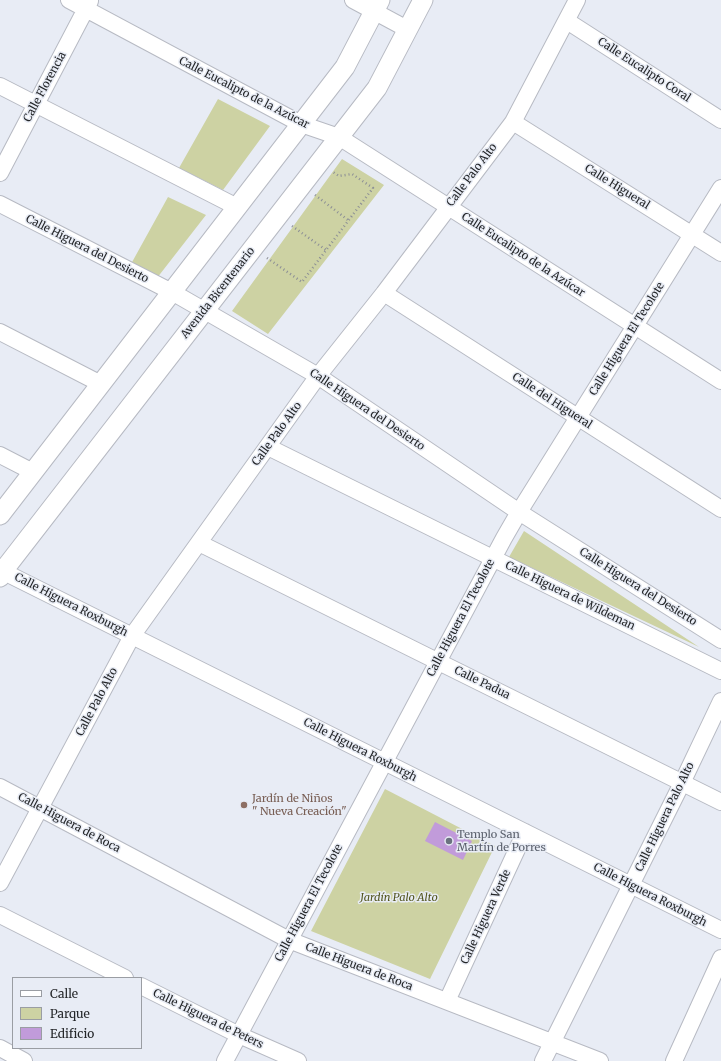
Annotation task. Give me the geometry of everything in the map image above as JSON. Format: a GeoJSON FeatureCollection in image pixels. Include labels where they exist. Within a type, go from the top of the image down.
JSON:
{"type":"FeatureCollection","features":[{"type":"Feature","properties":{"kind":"street","name":"Calle Eucalipto de la Azúcar"},"geometry":{"type":"LineString","coordinates":[[68,0],[88,5],[301,124],[339,137],[721,381]]}},
{"type":"Feature","properties":{"kind":"street"},"geometry":{"type":"LineString","coordinates":[[353,0],[377,6],[407,29]]}},
{"type":"Feature","properties":{"kind":"street","name":"Avenida Bicentenario"},"geometry":{"type":"LineString","coordinates":[[1,572],[377,88],[422,0]]}},
{"type":"Feature","properties":{"kind":"street","name":"Calle Palo Alto"},"geometry":{"type":"LineString","coordinates":[[0,883],[132,636],[318,376],[384,293],[513,122],[577,0]]}},
{"type":"Feature","properties":{"kind":"street","name":"Calle Florencia"},"geometry":{"type":"LineString","coordinates":[[0,173],[88,5]]}},
{"type":"Feature","properties":{"kind":"street"},"geometry":{"type":"LineString","coordinates":[[0,515],[345,67],[377,6]]}},
{"type":"Feature","properties":{"kind":"street","name":"Calle Eucalipto Coral"},"geometry":{"type":"LineString","coordinates":[[567,21],[721,120]]}},
{"type":"Feature","properties":{"kind":"street"},"geometry":{"type":"LineString","coordinates":[[0,86],[237,207]]}},
{"type":"Feature","properties":{"kind":"street","name":"Calle Higueral"},"geometry":{"type":"LineString","coordinates":[[513,122],[721,253]]}},
{"type":"Feature","properties":{"kind":"street","name":"Calle Higuera El Tecolote"},"geometry":{"type":"LineString","coordinates":[[225,1061],[493,558],[519,512],[721,188]]}},
{"type":"Feature","properties":{"kind":"street","name":"Calle Higuera del Desierto"},"geometry":{"type":"LineString","coordinates":[[0,204],[172,292],[318,376],[519,512],[721,640]]}},
{"type":"Feature","properties":{"kind":"street","name":"Calle del Higueral"},"geometry":{"type":"LineString","coordinates":[[384,293],[721,509]]}},
{"type":"Feature","properties":{"kind":"street"},"geometry":{"type":"LineString","coordinates":[[0,332],[101,384]]}},
{"type":"Feature","properties":{"kind":"street","name":"Calle Higuera de Wildeman"},"geometry":{"type":"LineString","coordinates":[[268,447],[721,672]]}},
{"type":"Feature","properties":{"kind":"street"},"geometry":{"type":"LineString","coordinates":[[0,455],[33,472]]}},
{"type":"Feature","properties":{"kind":"street","name":"Calle Padua"},"geometry":{"type":"LineString","coordinates":[[199,543],[721,802]]}},
{"type":"Feature","properties":{"kind":"street","name":"Calle Higuera Roxburgh"},"geometry":{"type":"LineString","coordinates":[[1,572],[721,930]]}},
{"type":"Feature","properties":{"kind":"street","name":"Calle Higuera Palo Alto"},"geometry":{"type":"LineString","coordinates":[[543,1061],[682,783],[721,701]]}},
{"type":"Feature","properties":{"kind":"street","name":"Calle Higuera de Roca"},"geometry":{"type":"LineString","coordinates":[[0,787],[289,940],[600,1061]]}},
{"type":"Feature","properties":{"kind":"street","name":"Calle Higuera Verde"},"geometry":{"type":"LineString","coordinates":[[447,1002],[525,832]]}},
{"type":"Feature","properties":{"kind":"street"},"geometry":{"type":"LineString","coordinates":[[0,915],[123,977]]}},
{"type":"Feature","properties":{"kind":"street"},"geometry":{"type":"LineString","coordinates":[[674,1061],[721,958]]}},
{"type":"Feature","properties":{"kind":"street","name":"Calle Higuera de Peters"},"geometry":{"type":"LineString","coordinates":[[142,986],[239,1035],[298,1061]]}},
{"type":"Feature","properties":{"kind":"street"},"geometry":{"type":"LineString","coordinates":[[0,1048],[24,1061]]}},
{"type":"Feature","properties":{"kind":"path"},"geometry":{"type":"LineString","coordinates":[[266,258],[302,282],[373,188],[352,174],[339,176],[331,171]]}},
{"type":"Feature","properties":{"kind":"path"},"geometry":{"type":"LineString","coordinates":[[314,194],[348,220]]}},
{"type":"Feature","properties":{"kind":"path"},"geometry":{"type":"LineString","coordinates":[[291,225],[326,250]]}},
{"type":"Feature","properties":{"kind":"green space"},"geometry":{"type":"Polygon","coordinates":[[[218,99],[270,126],[223,190],[179,168],[218,99]]]}},
{"type":"Feature","properties":{"kind":"green space"},"geometry":{"type":"Polygon","coordinates":[[[342,159],[384,185],[268,334],[232,311],[342,159]]]}},
{"type":"Feature","properties":{"kind":"green space"},"geometry":{"type":"Polygon","coordinates":[[[168,197],[206,215],[157,278],[131,264],[168,197]]]}},
{"type":"Feature","properties":{"kind":"green space"},"geometry":{"type":"Polygon","coordinates":[[[524,531],[699,647],[509,557],[524,531]]]}},
{"type":"Feature","properties":{"kind":"green space","name":"Jardín Palo Alto"},"geometry":{"type":"Polygon","coordinates":[[[385,789],[495,846],[430,979],[311,931],[385,789]]]}},
{"type":"Feature","properties":{"kind":"building","name":"Templo San Martín de Porres"},"geometry":{"type":"Polygon","coordinates":[[[435,822],[472,841],[463,860],[425,841],[435,822]]]}},
{"type":"Feature","properties":{"kind":"place","name":"Jardín de Niños \" Nueva Creación\""},"geometry":{"type":"Point","coordinates":[244,805]}},
{"type":"Feature","properties":{"kind":"place","name":"Templo San Martín de Porres"},"geometry":{"type":"Point","coordinates":[449,841]}}]}
